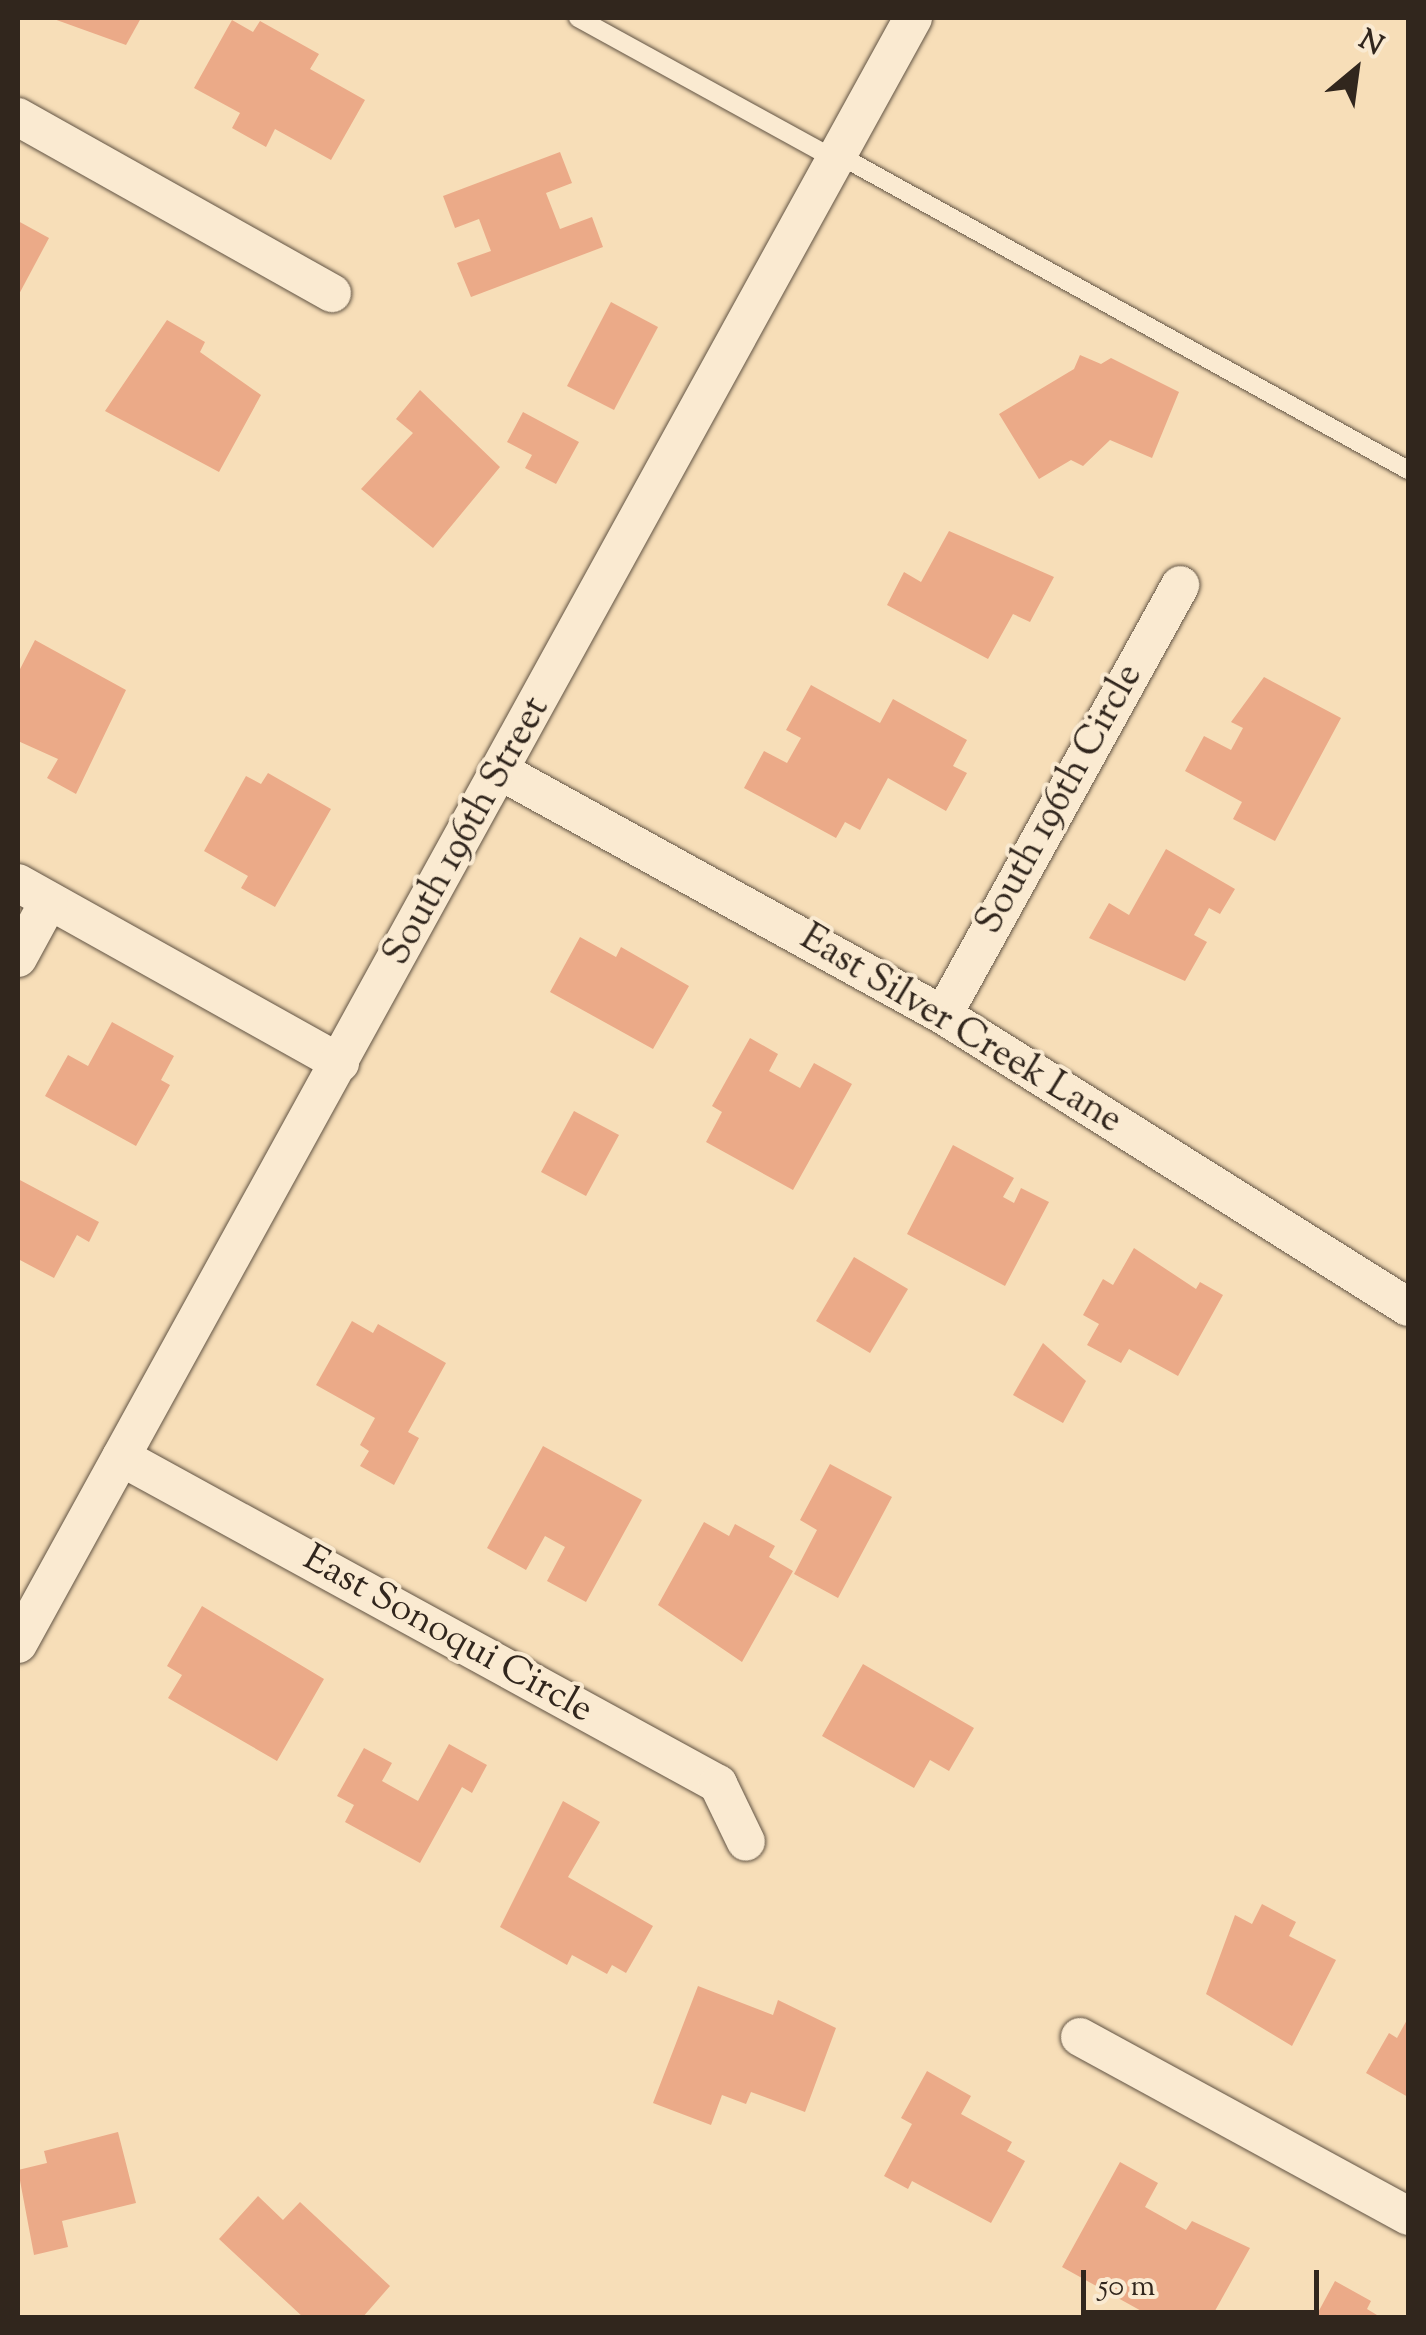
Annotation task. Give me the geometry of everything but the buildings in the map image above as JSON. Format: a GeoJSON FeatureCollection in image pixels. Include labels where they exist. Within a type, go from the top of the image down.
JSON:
{"type":"FeatureCollection","features":[{"type":"Feature","properties":{"kind":"street","name":"South 196th Street"},"geometry":{"type":"LineString","coordinates":[[18,1644],[502,772],[913,18]]}},
{"type":"Feature","properties":{"kind":"street"},"geometry":{"type":"LineString","coordinates":[[18,117],[332,293]]}},
{"type":"Feature","properties":{"kind":"street","name":"South 196th Circle"},"geometry":{"type":"LineString","coordinates":[[942,1015],[1180,585]]}},
{"type":"Feature","properties":{"kind":"street","name":"East Silver Creek Lane"},"geometry":{"type":"LineString","coordinates":[[502,772],[942,1015],[1408,1307]]}},
{"type":"Feature","properties":{"kind":"street"},"geometry":{"type":"LineString","coordinates":[[18,958],[33,892],[340,1062]]}},
{"type":"Feature","properties":{"kind":"street","name":"East Sonoqui Circle"},"geometry":{"type":"LineString","coordinates":[[121,1456],[718,1784],[746,1842]]}},
{"type":"Feature","properties":{"kind":"street"},"geometry":{"type":"LineString","coordinates":[[1080,2037],[1408,2216]]}},
{"type":"Feature","properties":{"kind":"lane"},"geometry":{"type":"LineString","coordinates":[[578,18],[1408,470]]}}]}
